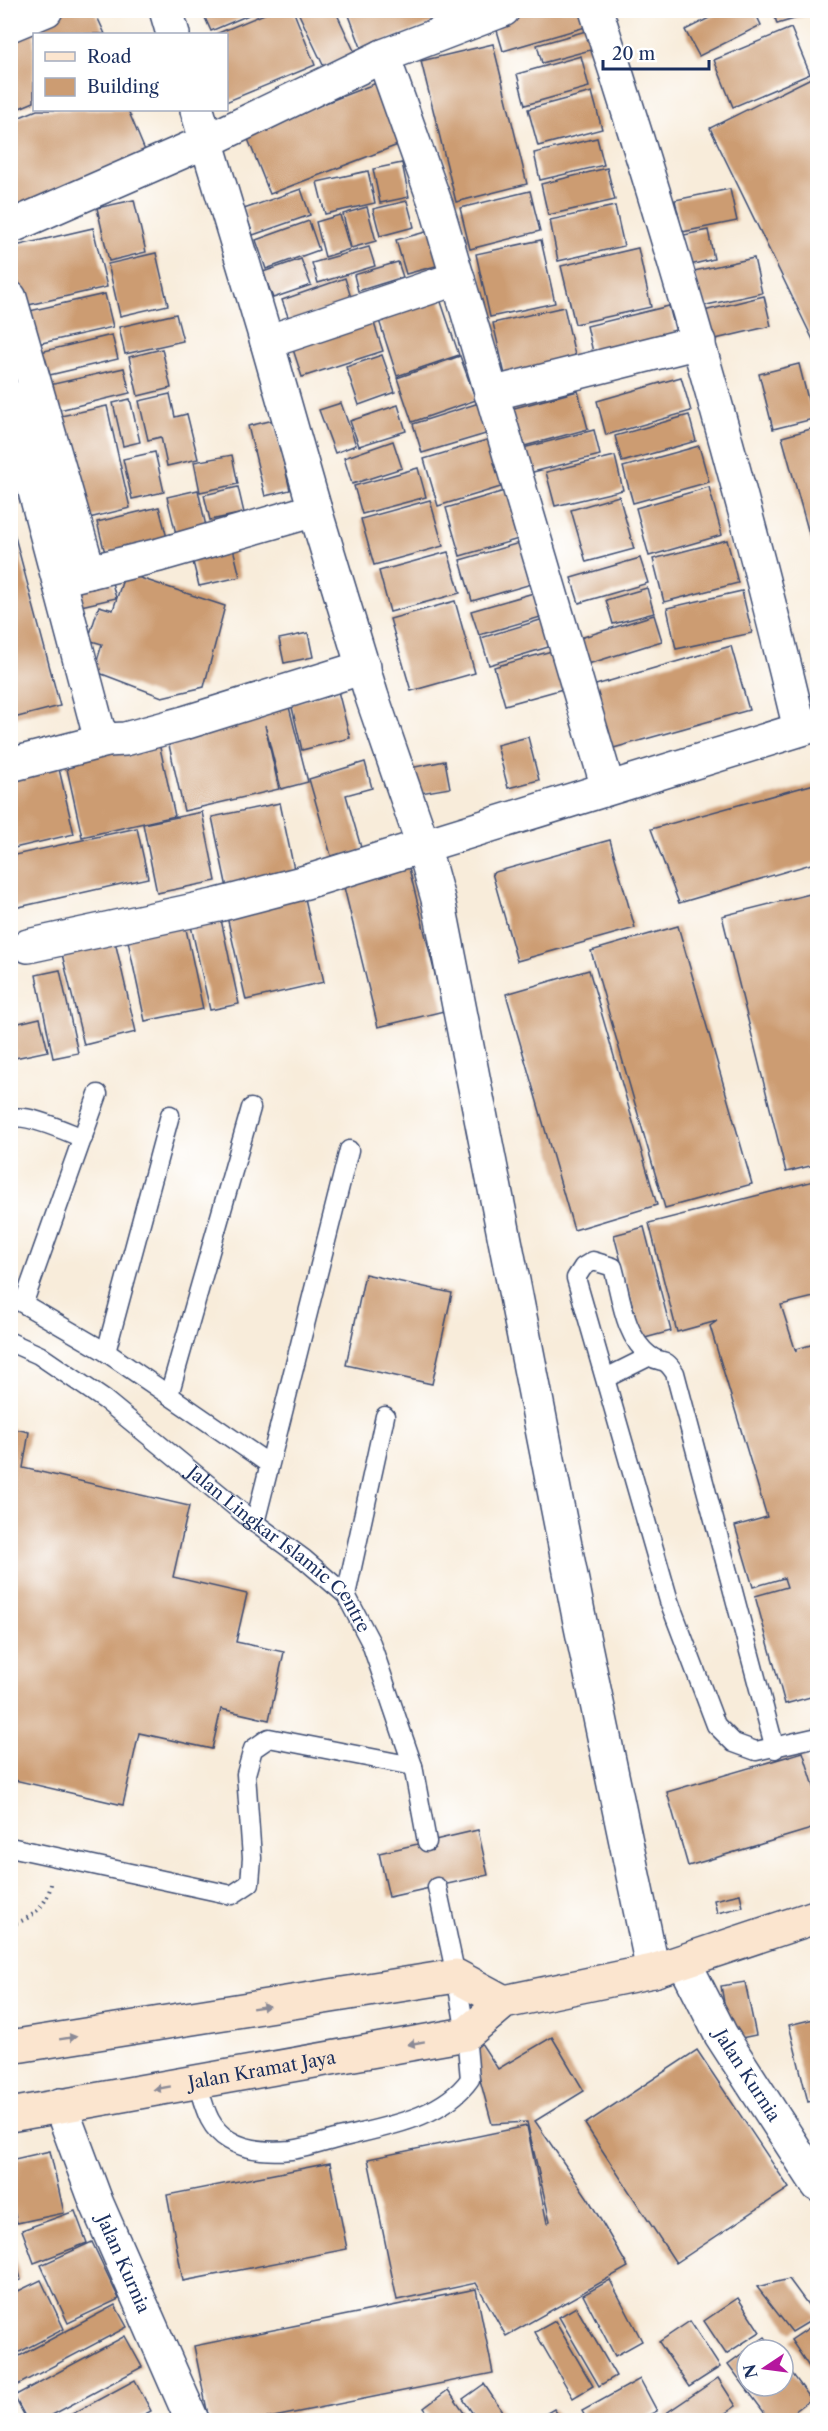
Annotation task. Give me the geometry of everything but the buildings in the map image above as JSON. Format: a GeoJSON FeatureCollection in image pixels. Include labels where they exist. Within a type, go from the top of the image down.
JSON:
{"type":"FeatureCollection","features":[{"type":"Feature","properties":{"kind":"street"},"geometry":{"type":"LineString","coordinates":[[10,26],[46,10]]}},
{"type":"Feature","properties":{"kind":"street"},"geometry":{"type":"LineString","coordinates":[[166,10],[173,33]]}},
{"type":"Feature","properties":{"kind":"street"},"geometry":{"type":"LineString","coordinates":[[10,227],[207,141],[383,56],[503,10]]}},
{"type":"Feature","properties":{"kind":"street"},"geometry":{"type":"LineString","coordinates":[[28,946],[218,905],[306,882],[809,726],[768,595],[699,342],[596,10]]}},
{"type":"Feature","properties":{"kind":"street"},"geometry":{"type":"LineString","coordinates":[[383,56],[436,205],[608,788]]}},
{"type":"Feature","properties":{"kind":"street"},"geometry":{"type":"LineString","coordinates":[[197,111],[372,697],[423,845],[438,899],[580,1622],[653,1971]]}},
{"type":"Feature","properties":{"kind":"street"},"geometry":{"type":"LineString","coordinates":[[267,342],[458,278]]}},
{"type":"Feature","properties":{"kind":"street"},"geometry":{"type":"LineString","coordinates":[[10,297],[74,576],[98,729],[107,740]]}},
{"type":"Feature","properties":{"kind":"street"},"geometry":{"type":"LineString","coordinates":[[491,394],[699,342]]}},
{"type":"Feature","properties":{"kind":"street"},"geometry":{"type":"LineString","coordinates":[[10,397],[74,576]]}},
{"type":"Feature","properties":{"kind":"street"},"geometry":{"type":"LineString","coordinates":[[74,576],[159,555],[315,510]]}},
{"type":"Feature","properties":{"kind":"street"},"geometry":{"type":"LineString","coordinates":[[10,765],[184,723],[364,667]]}},
{"type":"Feature","properties":{"kind":"street","name":"Jalan Kramat Jaya"},"geometry":{"type":"LineString","coordinates":[[10,2115],[466,2034],[504,2002],[653,1971],[818,1916]]}},
{"type":"Feature","properties":{"kind":"street","name":"Jalan Kurnia"},"geometry":{"type":"LineString","coordinates":[[684,1962],[721,2035],[818,2185]]}},
{"type":"Feature","properties":{"kind":"street"},"geometry":{"type":"LineString","coordinates":[[10,2048],[456,1976],[504,2002]]}},
{"type":"Feature","properties":{"kind":"street","name":"Jalan Kurnia"},"geometry":{"type":"LineString","coordinates":[[60,2105],[97,2204],[192,2421]]}},
{"type":"Feature","properties":{"kind":"lane"},"geometry":{"type":"LineString","coordinates":[[98,1094],[83,1138],[17,1299],[106,1352],[269,1464]]}},
{"type":"Feature","properties":{"kind":"lane"},"geometry":{"type":"LineString","coordinates":[[169,1395],[252,1108]]}},
{"type":"Feature","properties":{"kind":"lane"},"geometry":{"type":"LineString","coordinates":[[106,1352],[170,1115]]}},
{"type":"Feature","properties":{"kind":"lane"},"geometry":{"type":"LineString","coordinates":[[10,1119],[16,1116],[35,1120],[83,1138]]}},
{"type":"Feature","properties":{"kind":"lane"},"geometry":{"type":"LineString","coordinates":[[255,1523],[349,1150]]}},
{"type":"Feature","properties":{"kind":"lane"},"geometry":{"type":"LineString","coordinates":[[775,1749],[675,1374],[668,1362],[650,1356],[631,1334],[613,1267],[593,1261],[583,1267],[576,1278],[669,1601],[716,1725],[734,1743],[756,1751],[775,1749],[818,1737]]}},
{"type":"Feature","properties":{"kind":"lane","name":"Jalan Lingkar Islamic Centre"},"geometry":{"type":"LineString","coordinates":[[10,1342],[39,1355],[105,1400],[255,1523],[304,1558],[346,1595],[371,1643],[413,1766],[427,1842]]}},
{"type":"Feature","properties":{"kind":"lane"},"geometry":{"type":"LineString","coordinates":[[606,1378],[650,1356]]}},
{"type":"Feature","properties":{"kind":"lane"},"geometry":{"type":"LineString","coordinates":[[346,1595],[385,1416]]}},
{"type":"Feature","properties":{"kind":"lane"},"geometry":{"type":"LineString","coordinates":[[10,1847],[232,1895],[250,1883],[252,1858],[246,1774],[253,1749],[269,1738],[413,1766]]}},
{"type":"Feature","properties":{"kind":"lane"},"geometry":{"type":"LineString","coordinates":[[197,2082],[209,2122],[227,2139],[242,2147],[254,2149],[292,2150],[405,2121],[432,2110],[455,2096],[470,2079],[466,2034],[436,1887]]}},
{"type":"Feature","properties":{"kind":"path"},"geometry":{"type":"LineString","coordinates":[[10,1925],[26,1921],[48,1899],[55,1857]]}}]}
